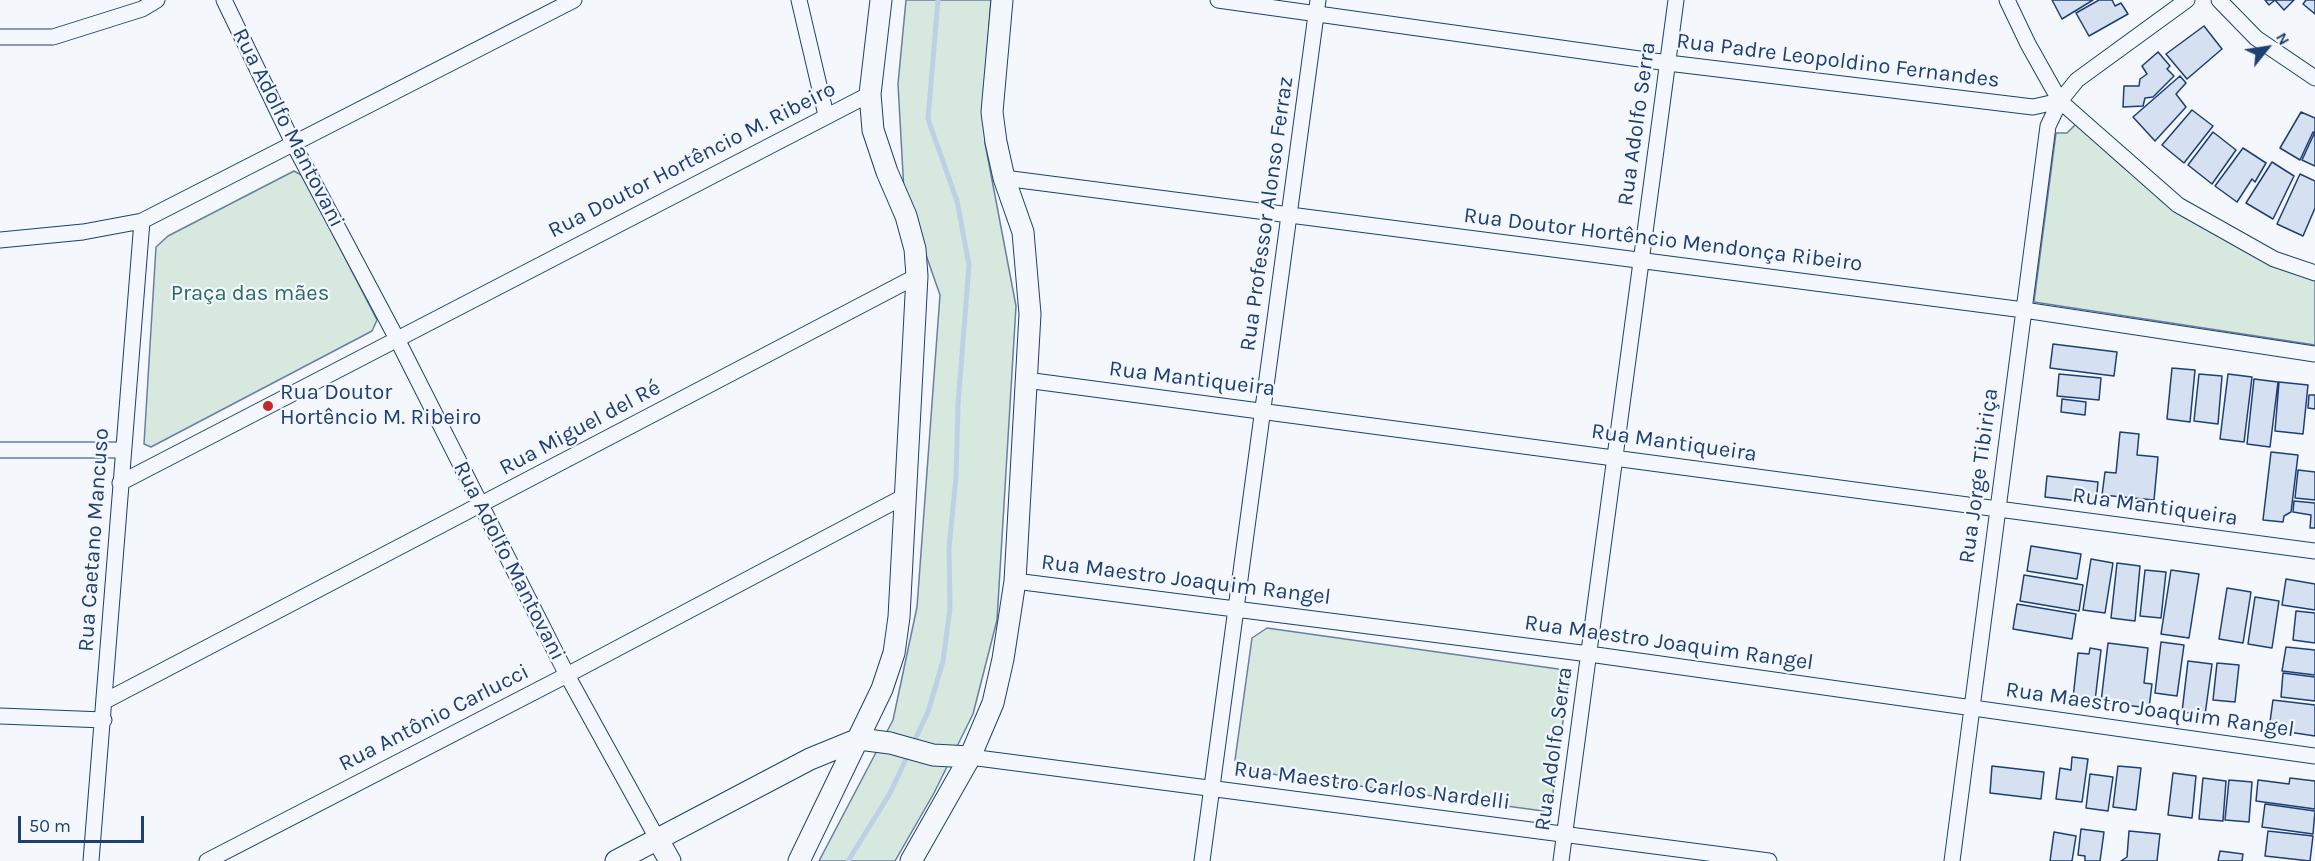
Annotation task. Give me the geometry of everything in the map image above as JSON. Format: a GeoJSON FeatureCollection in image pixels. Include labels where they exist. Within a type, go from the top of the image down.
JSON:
{"type":"FeatureCollection","features":[{"type":"Feature","properties":{"kind":"street"},"geometry":{"type":"LineString","coordinates":[[0,37],[53,37],[142,9],[157,0]]}},
{"type":"Feature","properties":{"kind":"street","name":"Rua Adolfo Mantovani"},"geometry":{"type":"LineString","coordinates":[[224,0],[294,145],[397,339],[567,675],[670,861]]}},
{"type":"Feature","properties":{"kind":"street"},"geometry":{"type":"LineString","coordinates":[[0,240],[83,232],[142,221],[574,0]]}},
{"type":"Feature","properties":{"kind":"street"},"geometry":{"type":"LineString","coordinates":[[799,0],[826,115]]}},
{"type":"Feature","properties":{"kind":"street"},"geometry":{"type":"LineString","coordinates":[[799,861],[882,688],[894,652],[899,617],[917,276],[915,249],[906,216],[887,172],[873,130],[870,94],[881,0]]}},
{"type":"Feature","properties":{"kind":"street"},"geometry":{"type":"LineString","coordinates":[[911,861],[969,757],[993,703],[1003,659],[1015,580],[1029,314],[1028,275],[1023,232],[1005,178],[996,142],[992,112],[994,67],[1002,0]]}},
{"type":"Feature","properties":{"kind":"street","name":"Rua Padre Leopoldino Fernandes"},"geometry":{"type":"LineString","coordinates":[[1218,0],[1317,7],[1668,63],[2033,107],[2060,100]]}},
{"type":"Feature","properties":{"kind":"street","name":"Rua Adolfo Serra"},"geometry":{"type":"LineString","coordinates":[[1561,861],[1676,0]]}},
{"type":"Feature","properties":{"kind":"street"},"geometry":{"type":"LineString","coordinates":[[2007,0],[2028,44],[2060,100],[2178,205],[2274,260],[2315,273]]}},
{"type":"Feature","properties":{"kind":"street","name":"Rua Jorge Tibiriça"},"geometry":{"type":"LineString","coordinates":[[1952,861],[2048,126],[2060,100],[2077,80],[2187,0]]}},
{"type":"Feature","properties":{"kind":"street"},"geometry":{"type":"LineString","coordinates":[[2219,0],[2256,38],[2315,78]]}},
{"type":"Feature","properties":{"kind":"street","name":"Rua Professor Alonso Ferraz"},"geometry":{"type":"LineString","coordinates":[[1202,861],[1317,7]]}},
{"type":"Feature","properties":{"kind":"street","name":"Rua Doutor Hortêncio M. Ribeiro"},"geometry":{"type":"LineString","coordinates":[[120,483],[870,94]]}},
{"type":"Feature","properties":{"kind":"street","name":"Rua Doutor Hortêncio Mendonça Ribeiro"},"geometry":{"type":"LineString","coordinates":[[1005,178],[2024,310],[2315,354]]}},
{"type":"Feature","properties":{"kind":"street","name":"Rua Caetano Mancuso"},"geometry":{"type":"LineString","coordinates":[[91,861],[142,221]]}},
{"type":"Feature","properties":{"kind":"street","name":"Rua Miguel del Ré"},"geometry":{"type":"LineString","coordinates":[[105,701],[917,276]]}},
{"type":"Feature","properties":{"kind":"street","name":"Rua Mantiqueira"},"geometry":{"type":"LineString","coordinates":[[1026,380],[2315,551]]}},
{"type":"Feature","properties":{"kind":"street"},"geometry":{"type":"LineString","coordinates":[[0,450],[123,450]]}},
{"type":"Feature","properties":{"kind":"street","name":"Rua Antônio Carlucci"},"geometry":{"type":"LineString","coordinates":[[207,861],[567,675],[905,496]]}},
{"type":"Feature","properties":{"kind":"street","name":"Rua Maestro Joaquim Rangel"},"geometry":{"type":"LineString","coordinates":[[1015,580],[1589,654],[2315,756]]}},
{"type":"Feature","properties":{"kind":"street"},"geometry":{"type":"LineString","coordinates":[[0,716],[104,720]]}},
{"type":"Feature","properties":{"kind":"street"},"geometry":{"type":"LineString","coordinates":[[616,861],[810,759],[859,739],[890,743],[933,754],[969,757]]}},
{"type":"Feature","properties":{"kind":"street","name":"Rua Maestro Carlos Nardelli"},"geometry":{"type":"LineString","coordinates":[[969,757],[1769,861]]}},
{"type":"Feature","properties":{"kind":"green space"},"geometry":{"type":"Polygon","coordinates":[[[906,0],[991,0],[985,143],[1016,306],[997,620],[973,714],[934,793],[895,861],[819,861],[893,720],[917,607],[940,295],[904,192],[898,84],[906,0]]]}},
{"type":"Feature","properties":{"kind":"green space"},"geometry":{"type":"Polygon","coordinates":[[[2076,124],[2123,167],[2174,207],[2315,280],[2315,345],[2034,302],[2056,133],[2067,133],[2076,124]]]}},
{"type":"Feature","properties":{"kind":"green space","name":"Praça das mães"},"geometry":{"type":"Polygon","coordinates":[[[294,171],[303,176],[377,320],[372,331],[151,447],[144,444],[156,247],[168,236],[294,171]]]}},
{"type":"Feature","properties":{"kind":"green space"},"geometry":{"type":"Polygon","coordinates":[[[1267,628],[1558,669],[1569,678],[1551,807],[1543,811],[1242,770],[1235,760],[1252,638],[1267,628]]]}},
{"type":"Feature","properties":{"kind":"building"},"geometry":{"type":"Polygon","coordinates":[[[2052,0],[2093,0],[2062,19],[2052,0]]]}},
{"type":"Feature","properties":{"kind":"building"},"geometry":{"type":"Polygon","coordinates":[[[2099,0],[2112,0],[2115,6],[2121,3],[2128,14],[2089,36],[2076,13],[2099,0]]]}},
{"type":"Feature","properties":{"kind":"building"},"geometry":{"type":"Polygon","coordinates":[[[2265,0],[2275,0],[2269,5],[2265,0]]]}},
{"type":"Feature","properties":{"kind":"building"},"geometry":{"type":"Polygon","coordinates":[[[2275,0],[2294,0],[2284,10],[2275,0]]]}},
{"type":"Feature","properties":{"kind":"building"},"geometry":{"type":"Polygon","coordinates":[[[2306,0],[2315,0],[2315,14],[2303,4],[2306,0]]]}},
{"type":"Feature","properties":{"kind":"building"},"geometry":{"type":"Polygon","coordinates":[[[2204,26],[2222,49],[2187,79],[2166,54],[2204,26]]]}},
{"type":"Feature","properties":{"kind":"building"},"geometry":{"type":"Polygon","coordinates":[[[2158,52],[2170,66],[2167,69],[2174,76],[2153,97],[2145,98],[2143,106],[2123,107],[2124,86],[2139,86],[2140,79],[2147,74],[2142,66],[2158,52]]]}},
{"type":"Feature","properties":{"kind":"building"},"geometry":{"type":"Polygon","coordinates":[[[2180,76],[2186,83],[2176,94],[2186,107],[2155,141],[2133,117],[2180,76]]]}},
{"type":"Feature","properties":{"kind":"building"},"geometry":{"type":"Polygon","coordinates":[[[2192,110],[2213,126],[2184,163],[2162,145],[2192,110]]]}},
{"type":"Feature","properties":{"kind":"building"},"geometry":{"type":"Polygon","coordinates":[[[2301,112],[2315,118],[2315,133],[2313,132],[2300,160],[2280,148],[2301,112]]]}},
{"type":"Feature","properties":{"kind":"building"},"geometry":{"type":"Polygon","coordinates":[[[2213,132],[2236,150],[2212,184],[2188,165],[2213,132]]]}},
{"type":"Feature","properties":{"kind":"building"},"geometry":{"type":"Polygon","coordinates":[[[2315,134],[2315,166],[2302,160],[2315,134]]]}},
{"type":"Feature","properties":{"kind":"building"},"geometry":{"type":"Polygon","coordinates":[[[2243,148],[2266,163],[2255,182],[2252,179],[2237,202],[2215,186],[2243,148]]]}},
{"type":"Feature","properties":{"kind":"building"},"geometry":{"type":"Polygon","coordinates":[[[2272,162],[2294,176],[2273,219],[2246,203],[2272,162]]]}},
{"type":"Feature","properties":{"kind":"building"},"geometry":{"type":"Polygon","coordinates":[[[2300,174],[2315,181],[2315,208],[2303,236],[2277,224],[2300,174]]]}},
{"type":"Feature","properties":{"kind":"building"},"geometry":{"type":"Polygon","coordinates":[[[2053,344],[2117,352],[2114,376],[2050,368],[2053,344]]]}},
{"type":"Feature","properties":{"kind":"building"},"geometry":{"type":"Polygon","coordinates":[[[2172,368],[2195,370],[2190,422],[2167,419],[2172,368]]]}},
{"type":"Feature","properties":{"kind":"building"},"geometry":{"type":"Polygon","coordinates":[[[2059,374],[2101,378],[2099,400],[2057,396],[2059,374]]]}},
{"type":"Feature","properties":{"kind":"building"},"geometry":{"type":"Polygon","coordinates":[[[2199,374],[2222,376],[2218,424],[2194,421],[2199,374]]]}},
{"type":"Feature","properties":{"kind":"building"},"geometry":{"type":"Polygon","coordinates":[[[2228,374],[2252,377],[2244,442],[2220,439],[2228,374]]]}},
{"type":"Feature","properties":{"kind":"building"},"geometry":{"type":"Polygon","coordinates":[[[2254,379],[2278,382],[2270,447],[2247,444],[2254,379]]]}},
{"type":"Feature","properties":{"kind":"building"},"geometry":{"type":"Polygon","coordinates":[[[2279,382],[2308,385],[2303,434],[2275,431],[2279,382]]]}},
{"type":"Feature","properties":{"kind":"building"},"geometry":{"type":"Polygon","coordinates":[[[2309,395],[2315,395],[2315,409],[2308,408],[2309,395]]]}},
{"type":"Feature","properties":{"kind":"building"},"geometry":{"type":"Polygon","coordinates":[[[2062,399],[2086,402],[2085,415],[2061,412],[2062,399]]]}},
{"type":"Feature","properties":{"kind":"building"},"geometry":{"type":"Polygon","coordinates":[[[2120,432],[2139,434],[2137,455],[2158,457],[2154,500],[2102,495],[2105,472],[2116,473],[2120,432]]]}},
{"type":"Feature","properties":{"kind":"building"},"geometry":{"type":"Polygon","coordinates":[[[2271,452],[2298,455],[2291,512],[2284,516],[2283,522],[2263,520],[2271,452]]]}},
{"type":"Feature","properties":{"kind":"building"},"geometry":{"type":"Polygon","coordinates":[[[2298,470],[2315,472],[2315,500],[2295,498],[2298,470]]]}},
{"type":"Feature","properties":{"kind":"building"},"geometry":{"type":"Polygon","coordinates":[[[2047,476],[2098,482],[2096,503],[2045,497],[2047,476]]]}},
{"type":"Feature","properties":{"kind":"building"},"geometry":{"type":"Polygon","coordinates":[[[2294,501],[2315,503],[2315,528],[2310,528],[2311,515],[2293,512],[2294,501]]]}},
{"type":"Feature","properties":{"kind":"building"},"geometry":{"type":"Polygon","coordinates":[[[2031,546],[2081,554],[2077,579],[2027,571],[2031,546]]]}},
{"type":"Feature","properties":{"kind":"building"},"geometry":{"type":"Polygon","coordinates":[[[2091,559],[2113,563],[2105,613],[2083,610],[2091,559]]]}},
{"type":"Feature","properties":{"kind":"building"},"geometry":{"type":"Polygon","coordinates":[[[2117,563],[2140,566],[2135,621],[2111,618],[2117,563]]]}},
{"type":"Feature","properties":{"kind":"building"},"geometry":{"type":"Polygon","coordinates":[[[2145,570],[2166,572],[2161,618],[2140,616],[2145,570]]]}},
{"type":"Feature","properties":{"kind":"building"},"geometry":{"type":"Polygon","coordinates":[[[2171,570],[2199,574],[2189,638],[2161,634],[2171,570]]]}},
{"type":"Feature","properties":{"kind":"building"},"geometry":{"type":"Polygon","coordinates":[[[2024,575],[2083,585],[2079,611],[2020,601],[2024,575]]]}},
{"type":"Feature","properties":{"kind":"building"},"geometry":{"type":"Polygon","coordinates":[[[2286,579],[2315,584],[2315,610],[2282,605],[2286,579]]]}},
{"type":"Feature","properties":{"kind":"building"},"geometry":{"type":"Polygon","coordinates":[[[2227,588],[2251,592],[2243,643],[2219,639],[2227,588]]]}},
{"type":"Feature","properties":{"kind":"building"},"geometry":{"type":"Polygon","coordinates":[[[2255,597],[2279,601],[2272,648],[2248,644],[2255,597]]]}},
{"type":"Feature","properties":{"kind":"building"},"geometry":{"type":"Polygon","coordinates":[[[2017,604],[2076,614],[2072,639],[2013,629],[2017,604]]]}},
{"type":"Feature","properties":{"kind":"building"},"geometry":{"type":"Polygon","coordinates":[[[2296,611],[2315,613],[2315,643],[2293,640],[2296,611]]]}},
{"type":"Feature","properties":{"kind":"building"},"geometry":{"type":"Polygon","coordinates":[[[2161,642],[2184,645],[2177,696],[2155,693],[2161,642]]]}},
{"type":"Feature","properties":{"kind":"building"},"geometry":{"type":"Polygon","coordinates":[[[2108,643],[2148,648],[2144,683],[2152,684],[2149,708],[2101,702],[2108,643]]]}},
{"type":"Feature","properties":{"kind":"building"},"geometry":{"type":"Polygon","coordinates":[[[2286,647],[2315,650],[2315,675],[2282,671],[2286,647]]]}},
{"type":"Feature","properties":{"kind":"building"},"geometry":{"type":"Polygon","coordinates":[[[2090,648],[2101,650],[2095,701],[2073,698],[2078,653],[2089,654],[2090,648]]]}},
{"type":"Feature","properties":{"kind":"building"},"geometry":{"type":"Polygon","coordinates":[[[2188,661],[2212,664],[2205,715],[2182,712],[2188,661]]]}},
{"type":"Feature","properties":{"kind":"building"},"geometry":{"type":"Polygon","coordinates":[[[2217,663],[2239,665],[2235,702],[2213,700],[2217,663]]]}},
{"type":"Feature","properties":{"kind":"building"},"geometry":{"type":"Polygon","coordinates":[[[2283,673],[2315,677],[2315,701],[2281,697],[2283,673]]]}},
{"type":"Feature","properties":{"kind":"building"},"geometry":{"type":"Polygon","coordinates":[[[2273,700],[2315,705],[2315,736],[2269,729],[2273,700]]]}},
{"type":"Feature","properties":{"kind":"building"},"geometry":{"type":"Polygon","coordinates":[[[2072,757],[2088,759],[2082,802],[2056,799],[2060,768],[2071,770],[2072,757]]]}},
{"type":"Feature","properties":{"kind":"building"},"geometry":{"type":"Polygon","coordinates":[[[1992,766],[2044,772],[2041,799],[1990,793],[1992,766]]]}},
{"type":"Feature","properties":{"kind":"building"},"geometry":{"type":"Polygon","coordinates":[[[2118,766],[2141,768],[2136,810],[2113,807],[2118,766]]]}},
{"type":"Feature","properties":{"kind":"building"},"geometry":{"type":"Polygon","coordinates":[[[2173,773],[2196,776],[2192,818],[2168,815],[2173,773]]]}},
{"type":"Feature","properties":{"kind":"building"},"geometry":{"type":"Polygon","coordinates":[[[2090,774],[2113,777],[2108,811],[2086,808],[2090,774]]]}},
{"type":"Feature","properties":{"kind":"building"},"geometry":{"type":"Polygon","coordinates":[[[2203,778],[2226,781],[2223,821],[2199,819],[2203,778]]]}},
{"type":"Feature","properties":{"kind":"building"},"geometry":{"type":"Polygon","coordinates":[[[2290,778],[2315,781],[2315,809],[2256,801],[2258,780],[2289,784],[2290,778]]]}},
{"type":"Feature","properties":{"kind":"building"},"geometry":{"type":"Polygon","coordinates":[[[2229,780],[2252,782],[2249,822],[2225,820],[2229,780]]]}},
{"type":"Feature","properties":{"kind":"building"},"geometry":{"type":"Polygon","coordinates":[[[2265,804],[2315,811],[2313,834],[2262,827],[2265,804]]]}},
{"type":"Feature","properties":{"kind":"building"},"geometry":{"type":"Polygon","coordinates":[[[2081,829],[2104,832],[2100,861],[2085,861],[2085,856],[2078,855],[2081,829]]]}},
{"type":"Feature","properties":{"kind":"building"},"geometry":{"type":"Polygon","coordinates":[[[2129,831],[2160,834],[2157,861],[2121,861],[2127,857],[2129,831]]]}},
{"type":"Feature","properties":{"kind":"building"},"geometry":{"type":"Polygon","coordinates":[[[2268,831],[2313,836],[2310,861],[2265,856],[2268,831]]]}},
{"type":"Feature","properties":{"kind":"building"},"geometry":{"type":"Polygon","coordinates":[[[2054,832],[2076,836],[2072,861],[2050,861],[2054,832]]]}},
{"type":"Feature","properties":{"kind":"building"},"geometry":{"type":"Polygon","coordinates":[[[2220,851],[2243,854],[2242,861],[2218,861],[2220,851]]]}},
{"type":"Feature","properties":{"kind":"waterway"},"geometry":{"type":"LineString","coordinates":[[913,744],[928,712],[943,661],[950,608],[949,548],[956,477],[958,405],[969,265],[957,201],[928,119],[938,0]]}},
{"type":"Feature","properties":{"kind":"waterway"},"geometry":{"type":"LineString","coordinates":[[848,861],[889,795],[909,753]]}},
{"type":"Feature","properties":{"kind":"place","name":"Rua Doutor Hortêncio M. Ribeiro"},"geometry":{"type":"Point","coordinates":[268,406]}}]}
